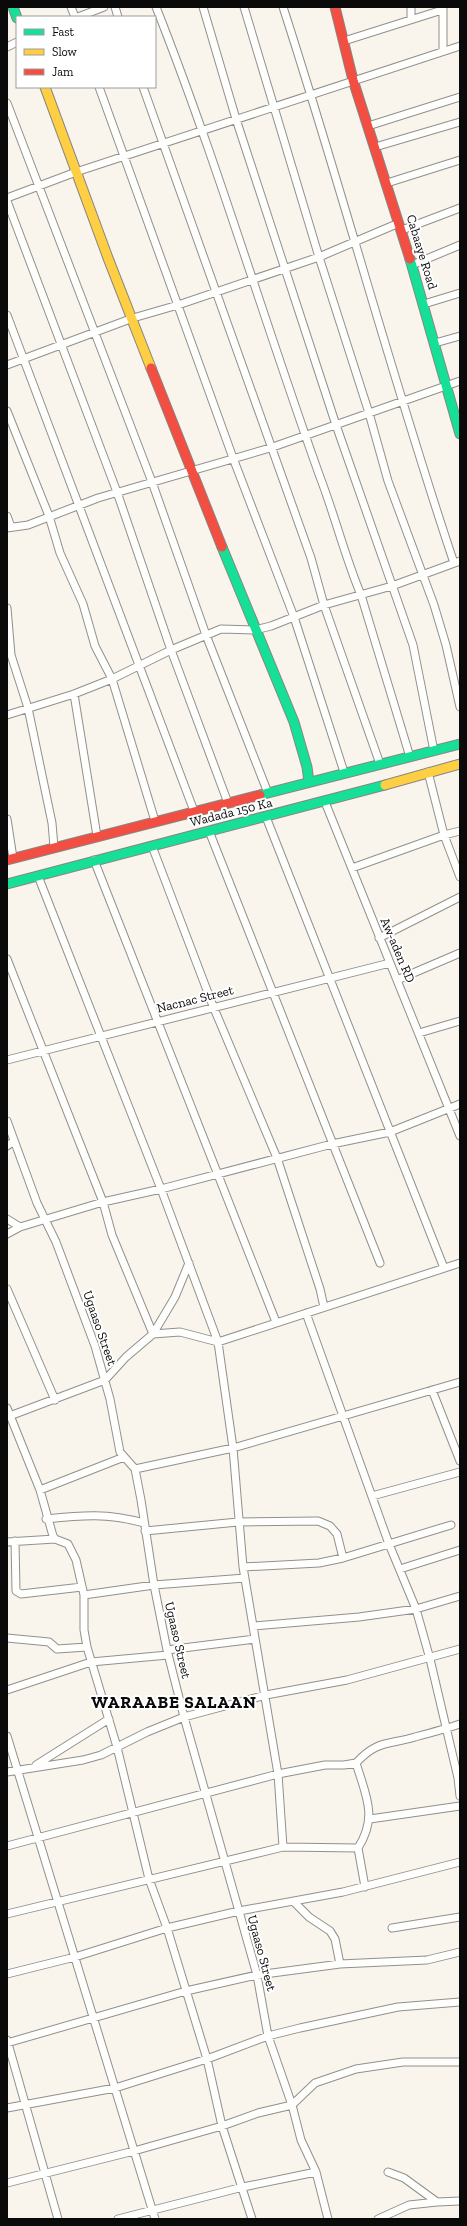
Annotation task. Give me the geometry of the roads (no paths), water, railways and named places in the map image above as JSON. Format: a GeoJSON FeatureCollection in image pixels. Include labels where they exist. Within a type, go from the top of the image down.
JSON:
{"type":"FeatureCollection","features":[{"type":"Feature","properties":{"kind":"street"},"geometry":{"type":"LineString","coordinates":[[71,7],[76,16]]}},
{"type":"Feature","properties":{"kind":"street"},"geometry":{"type":"LineString","coordinates":[[79,16],[104,7]]}},
{"type":"Feature","properties":{"kind":"street"},"geometry":{"type":"LineString","coordinates":[[156,7],[202,130],[305,436],[332,508],[351,571],[361,595],[410,757]]}},
{"type":"Feature","properties":{"kind":"street"},"geometry":{"type":"LineString","coordinates":[[203,7],[236,119],[336,425],[413,645],[422,683],[434,750]]}},
{"type":"Feature","properties":{"kind":"street"},"geometry":{"type":"LineString","coordinates":[[244,7],[275,106],[319,257],[370,413],[388,481],[446,645],[460,707]]}},
{"type":"Feature","properties":{"kind":"street"},"geometry":{"type":"LineString","coordinates":[[7,715],[74,694],[112,680],[171,650],[221,629],[255,630],[271,626],[324,605],[392,586],[457,562],[401,401],[312,94],[284,7]]}},
{"type":"Feature","properties":{"kind":"street","name":"Cabaaye Road"},"geometry":{"type":"LineString","coordinates":[[336,7],[353,80],[387,183],[424,304],[458,421],[460,434]]}},
{"type":"Feature","properties":{"kind":"street"},"geometry":{"type":"LineString","coordinates":[[411,7],[411,20]]}},
{"type":"Feature","properties":{"kind":"street"},"geometry":{"type":"LineString","coordinates":[[344,41],[411,20],[443,8],[443,51]]}},
{"type":"Feature","properties":{"kind":"street"},"geometry":{"type":"LineString","coordinates":[[7,47],[16,42]]}},
{"type":"Feature","properties":{"kind":"street"},"geometry":{"type":"LineString","coordinates":[[228,803],[171,650],[117,492],[60,346],[7,199],[76,172],[123,156],[460,46]]}},
{"type":"Feature","properties":{"kind":"street"},"geometry":{"type":"LineString","coordinates":[[45,88],[76,172],[255,630],[294,722],[307,767],[309,782]]}},
{"type":"Feature","properties":{"kind":"street"},"geometry":{"type":"LineString","coordinates":[[99,88],[233,458],[294,617],[344,772]]}},
{"type":"Feature","properties":{"kind":"street"},"geometry":{"type":"LineString","coordinates":[[143,88],[270,448],[311,558],[324,605],[380,764]]}},
{"type":"Feature","properties":{"kind":"street"},"geometry":{"type":"LineString","coordinates":[[368,126],[460,97]]}},
{"type":"Feature","properties":{"kind":"street"},"geometry":{"type":"LineString","coordinates":[[7,103],[152,482],[206,635],[268,793]]}},
{"type":"Feature","properties":{"kind":"street"},"geometry":{"type":"LineString","coordinates":[[375,147],[460,122]]}},
{"type":"Feature","properties":{"kind":"street"},"geometry":{"type":"LineString","coordinates":[[387,183],[460,160]]}},
{"type":"Feature","properties":{"kind":"street"},"geometry":{"type":"LineString","coordinates":[[7,365],[24,360],[133,318],[178,305],[286,269],[319,257],[355,240],[460,208]]}},
{"type":"Feature","properties":{"kind":"street"},"geometry":{"type":"LineString","coordinates":[[412,265],[460,245]]}},
{"type":"Feature","properties":{"kind":"street"},"geometry":{"type":"LineString","coordinates":[[424,304],[460,293]]}},
{"type":"Feature","properties":{"kind":"street"},"geometry":{"type":"LineString","coordinates":[[7,315],[77,505],[194,811]]}},
{"type":"Feature","properties":{"kind":"street"},"geometry":{"type":"LineString","coordinates":[[435,343],[460,336]]}},
{"type":"Feature","properties":{"kind":"street"},"geometry":{"type":"LineString","coordinates":[[7,516],[9,528],[28,525],[77,505],[117,492],[270,448],[460,381]]}},
{"type":"Feature","properties":{"kind":"street"},"geometry":{"type":"LineString","coordinates":[[7,411],[49,516],[60,553],[83,604],[95,646],[112,680],[155,821]]}},
{"type":"Feature","properties":{"kind":"street"},"geometry":{"type":"LineString","coordinates":[[7,608],[11,655],[28,708],[52,823],[54,847]]}},
{"type":"Feature","properties":{"kind":"street"},"geometry":{"type":"LineString","coordinates":[[74,694],[98,836]]}},
{"type":"Feature","properties":{"kind":"street","name":"Wadada 150 Ka"},"geometry":{"type":"LineString","coordinates":[[10,859],[344,772],[460,744]]}},
{"type":"Feature","properties":{"kind":"street","name":"Wadada 150 Ka"},"geometry":{"type":"LineString","coordinates":[[7,884],[94,860],[325,802],[460,764]]}},
{"type":"Feature","properties":{"kind":"street"},"geometry":{"type":"LineString","coordinates":[[428,772],[444,835],[460,877]]}},
{"type":"Feature","properties":{"kind":"street","name":"Aw-aden RD"},"geometry":{"type":"LineString","coordinates":[[325,802],[460,1136]]}},
{"type":"Feature","properties":{"kind":"street"},"geometry":{"type":"LineString","coordinates":[[266,817],[444,1268]]}},
{"type":"Feature","properties":{"kind":"street"},"geometry":{"type":"LineString","coordinates":[[7,819],[10,859]]}},
{"type":"Feature","properties":{"kind":"street"},"geometry":{"type":"LineString","coordinates":[[209,831],[271,992],[380,1264]]}},
{"type":"Feature","properties":{"kind":"street"},"geometry":{"type":"LineString","coordinates":[[352,868],[444,835],[460,831]]}},
{"type":"Feature","properties":{"kind":"street"},"geometry":{"type":"LineString","coordinates":[[152,846],[213,1006],[277,1158],[320,1289],[324,1307]]}},
{"type":"Feature","properties":{"kind":"street"},"geometry":{"type":"LineString","coordinates":[[94,860],[219,1174],[276,1322]]}},
{"type":"Feature","properties":{"kind":"street"},"geometry":{"type":"LineString","coordinates":[[38,876],[161,1190],[218,1342],[233,1448],[238,1522],[243,1567],[278,1774],[284,1847]]}},
{"type":"Feature","properties":{"kind":"street"},"geometry":{"type":"LineString","coordinates":[[379,938],[460,897]]}},
{"type":"Feature","properties":{"kind":"street"},"geometry":{"type":"LineString","coordinates":[[398,980],[460,954]]}},
{"type":"Feature","properties":{"kind":"street"},"geometry":{"type":"LineString","coordinates":[[7,959],[103,1202],[112,1235],[153,1334]]}},
{"type":"Feature","properties":{"kind":"street","name":"Nacnac Street"},"geometry":{"type":"LineString","coordinates":[[7,1060],[213,1006],[390,962]]}},
{"type":"Feature","properties":{"kind":"street"},"geometry":{"type":"LineString","coordinates":[[419,1033],[460,1021]]}},
{"type":"Feature","properties":{"kind":"street"},"geometry":{"type":"LineString","coordinates":[[7,1234],[20,1227],[103,1202],[161,1190],[332,1144],[390,1132],[460,1104]]}},
{"type":"Feature","properties":{"kind":"street","name":"Ugaaso Street"},"geometry":{"type":"LineString","coordinates":[[7,1121],[36,1203],[46,1220],[95,1346],[115,1420],[117,1444],[124,1457],[135,1469],[167,1653],[257,1975],[268,2036],[292,2105],[301,2140],[316,2172],[328,2219]]}},
{"type":"Feature","properties":{"kind":"street"},"geometry":{"type":"LineString","coordinates":[[7,1146],[14,1141]]}},
{"type":"Feature","properties":{"kind":"street"},"geometry":{"type":"LineString","coordinates":[[7,1218],[20,1227]]}},
{"type":"Feature","properties":{"kind":"street"},"geometry":{"type":"LineString","coordinates":[[9,1417],[105,1380],[126,1357],[153,1334],[175,1297],[188,1263]]}},
{"type":"Feature","properties":{"kind":"street"},"geometry":{"type":"LineString","coordinates":[[153,1334],[180,1332],[218,1342],[460,1263]]}},
{"type":"Feature","properties":{"kind":"street"},"geometry":{"type":"LineString","coordinates":[[7,1289],[55,1400]]}},
{"type":"Feature","properties":{"kind":"street"},"geometry":{"type":"LineString","coordinates":[[306,1313],[389,1544],[416,1609],[447,1728],[460,1794]]}},
{"type":"Feature","properties":{"kind":"street"},"geometry":{"type":"LineString","coordinates":[[135,1469],[233,1448],[460,1382]]}},
{"type":"Feature","properties":{"kind":"street"},"geometry":{"type":"LineString","coordinates":[[432,1390],[460,1461]]}},
{"type":"Feature","properties":{"kind":"street"},"geometry":{"type":"LineString","coordinates":[[7,1408],[9,1417],[40,1490],[46,1519],[55,1539]]}},
{"type":"Feature","properties":{"kind":"street"},"geometry":{"type":"LineString","coordinates":[[40,1490],[124,1457]]}},
{"type":"Feature","properties":{"kind":"street"},"geometry":{"type":"LineString","coordinates":[[372,1496],[460,1472]]}},
{"type":"Feature","properties":{"kind":"street"},"geometry":{"type":"LineString","coordinates":[[46,1519],[101,1514],[120,1516],[144,1523]]}},
{"type":"Feature","properties":{"kind":"street"},"geometry":{"type":"LineString","coordinates":[[145,1531],[238,1522],[318,1521],[330,1526],[337,1534],[343,1558]]}},
{"type":"Feature","properties":{"kind":"street"},"geometry":{"type":"LineString","coordinates":[[243,1567],[319,1563],[343,1558],[451,1525]]}},
{"type":"Feature","properties":{"kind":"street"},"geometry":{"type":"LineString","coordinates":[[7,1542],[55,1539],[68,1544],[73,1551],[84,1595],[84,1630],[87,1647],[117,1747],[149,1879],[167,1928],[207,2059],[222,2126],[243,2187],[252,2219]]}},
{"type":"Feature","properties":{"kind":"street"},"geometry":{"type":"LineString","coordinates":[[15,1541],[16,1591],[21,1594],[82,1587]]}},
{"type":"Feature","properties":{"kind":"street"},"geometry":{"type":"LineString","coordinates":[[400,1569],[460,1550]]}},
{"type":"Feature","properties":{"kind":"street"},"geometry":{"type":"LineString","coordinates":[[84,1595],[154,1585],[245,1578]]}},
{"type":"Feature","properties":{"kind":"street"},"geometry":{"type":"LineString","coordinates":[[253,1626],[359,1617],[416,1609],[460,1596]]}},
{"type":"Feature","properties":{"kind":"street"},"geometry":{"type":"LineString","coordinates":[[7,1638],[49,1642],[57,1649],[87,1647]]}},
{"type":"Feature","properties":{"kind":"street"},"geometry":{"type":"LineString","coordinates":[[7,1690],[91,1662],[167,1653],[255,1639]]}},
{"type":"Feature","properties":{"kind":"street"},"geometry":{"type":"LineString","coordinates":[[7,1772],[33,1766],[83,1760],[101,1755],[184,1717],[266,1696],[347,1680],[430,1659],[460,1649]]}},
{"type":"Feature","properties":{"kind":"street"},"geometry":{"type":"LineString","coordinates":[[33,1766],[109,1719]]}},
{"type":"Feature","properties":{"kind":"street"},"geometry":{"type":"LineString","coordinates":[[7,1846],[206,1795],[278,1774],[325,1765],[344,1765],[356,1763],[367,1751],[386,1742],[414,1738],[460,1724]]}},
{"type":"Feature","properties":{"kind":"street"},"geometry":{"type":"LineString","coordinates":[[7,1736],[155,2219]]}},
{"type":"Feature","properties":{"kind":"street"},"geometry":{"type":"LineString","coordinates":[[356,1763],[367,1799],[370,1819],[367,1835],[358,1848],[365,1887]]}},
{"type":"Feature","properties":{"kind":"street"},"geometry":{"type":"LineString","coordinates":[[370,1819],[460,1806]]}},
{"type":"Feature","properties":{"kind":"street"},"geometry":{"type":"LineString","coordinates":[[7,1914],[284,1847],[358,1848]]}},
{"type":"Feature","properties":{"kind":"street"},"geometry":{"type":"LineString","coordinates":[[7,1974],[75,1957],[167,1928],[238,1911],[294,1902],[365,1887],[460,1862]]}},
{"type":"Feature","properties":{"kind":"street"},"geometry":{"type":"LineString","coordinates":[[294,1902],[309,1917],[330,1931],[336,1939],[340,1964]]}},
{"type":"Feature","properties":{"kind":"street"},"geometry":{"type":"LineString","coordinates":[[392,1928],[460,1917]]}},
{"type":"Feature","properties":{"kind":"street"},"geometry":{"type":"LineString","coordinates":[[58,2219],[7,2042],[94,2020],[186,1991],[257,1975],[340,1964],[427,1960],[460,1952]]}},
{"type":"Feature","properties":{"kind":"street"},"geometry":{"type":"LineString","coordinates":[[7,2108],[115,2088],[207,2059],[268,2036],[376,2010],[421,2004],[460,2002]]}},
{"type":"Feature","properties":{"kind":"street"},"geometry":{"type":"LineString","coordinates":[[7,2183],[134,2151],[222,2126],[258,2113],[292,2105],[315,2083],[356,2069],[403,2062],[460,2062]]}},
{"type":"Feature","properties":{"kind":"street"},"geometry":{"type":"LineString","coordinates":[[118,2219],[243,2187],[316,2172]]}},
{"type":"Feature","properties":{"kind":"street"},"geometry":{"type":"LineString","coordinates":[[388,2172],[404,2178],[437,2202]]}},
{"type":"Feature","properties":{"kind":"street"},"geometry":{"type":"LineString","coordinates":[[378,2219],[409,2205],[460,2201]]}},
{"type":"Feature","properties":{"kind":"district","name":"WARAABE SALAAN"},"geometry":{"type":"Point","coordinates":[174,1702]}}]}
